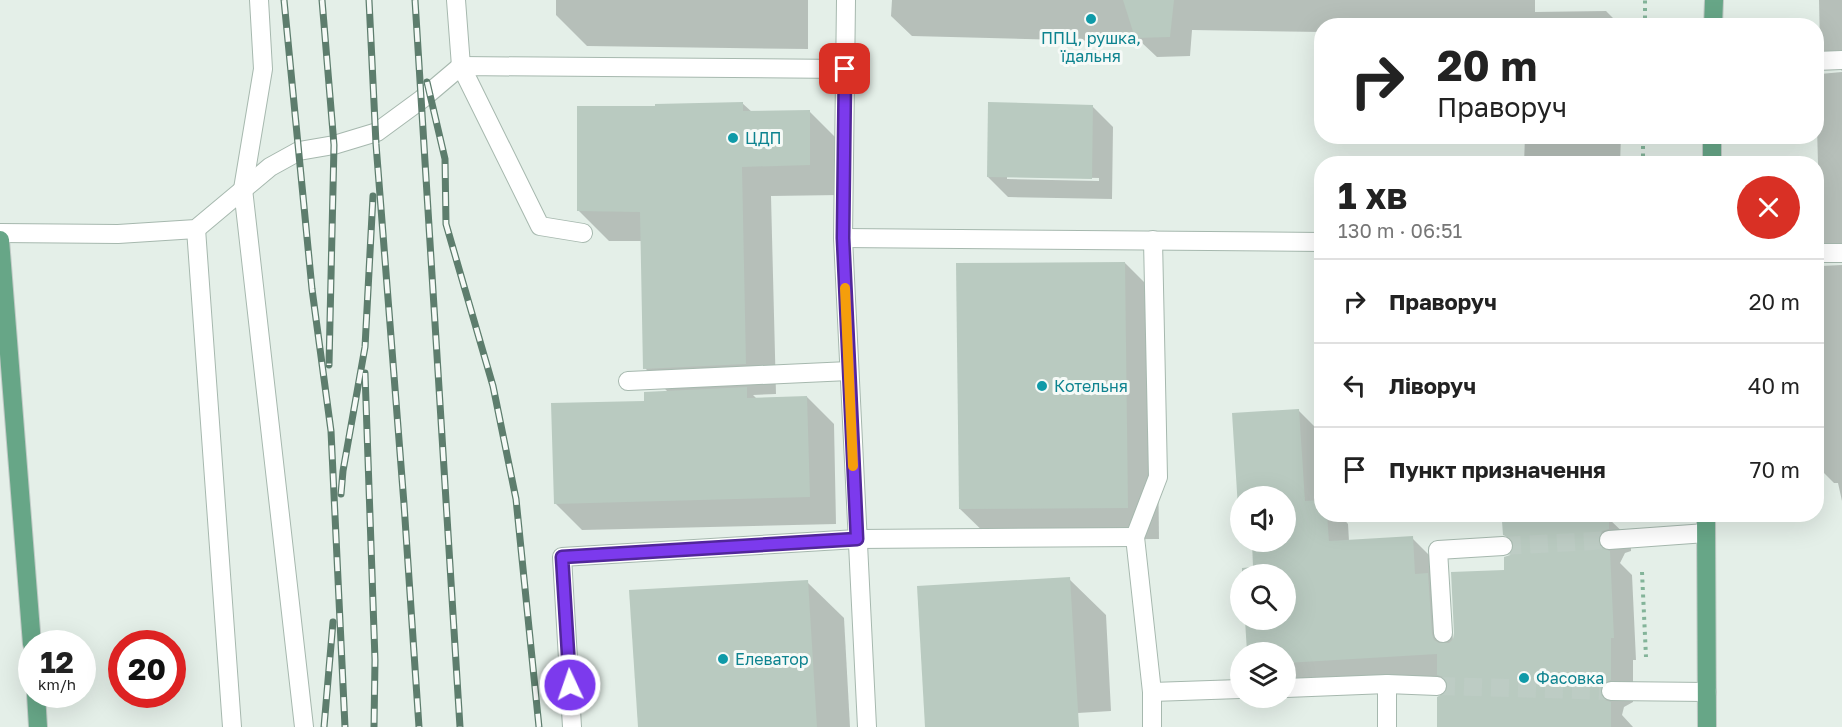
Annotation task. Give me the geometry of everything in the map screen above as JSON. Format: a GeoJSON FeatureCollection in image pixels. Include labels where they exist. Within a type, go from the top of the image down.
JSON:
{"type":"FeatureCollection","features":[{"type":"Feature","properties":{"kind":"main road"},"geometry":{"type":"LineString","coordinates":[[1713,18],[1714,0]]}},
{"type":"Feature","properties":{"kind":"main road"},"geometry":{"type":"LineString","coordinates":[[0,240],[31,630]]}},
{"type":"Feature","properties":{"kind":"main road"},"geometry":{"type":"LineString","coordinates":[[1706,522],[1707,727]]}},
{"type":"Feature","properties":{"kind":"main road"},"geometry":{"type":"LineString","coordinates":[[37,708],[38,727]]}},
{"type":"Feature","properties":{"kind":"lane"},"geometry":{"type":"LineString","coordinates":[[259,0],[263,69],[243,189],[304,727]]}},
{"type":"Feature","properties":{"kind":"lane"},"geometry":{"type":"LineString","coordinates":[[456,0],[461,66],[540,226],[583,233]]}},
{"type":"Feature","properties":{"kind":"lane"},"geometry":{"type":"LineString","coordinates":[[846,0],[843,238],[867,727]]}},
{"type":"Feature","properties":{"kind":"lane"},"geometry":{"type":"LineString","coordinates":[[1824,61],[1842,60]]}},
{"type":"Feature","properties":{"kind":"lane"},"geometry":{"type":"LineString","coordinates":[[0,233],[118,234],[196,230],[270,167],[299,151],[334,145],[377,132],[422,99],[461,66],[845,69]]}},
{"type":"Feature","properties":{"kind":"lane"},"geometry":{"type":"LineString","coordinates":[[196,230],[232,727]]}},
{"type":"Feature","properties":{"kind":"lane"},"geometry":{"type":"LineString","coordinates":[[843,238],[1314,242]]}},
{"type":"Feature","properties":{"kind":"lane"},"geometry":{"type":"LineString","coordinates":[[1152,727],[1152,692],[1135,537],[1158,477],[1153,240]]}},
{"type":"Feature","properties":{"kind":"lane"},"geometry":{"type":"LineString","coordinates":[[1824,253],[1842,253]]}},
{"type":"Feature","properties":{"kind":"lane"},"geometry":{"type":"LineString","coordinates":[[628,381],[849,371]]}},
{"type":"Feature","properties":{"kind":"lane"},"geometry":{"type":"LineString","coordinates":[[1610,540],[1706,534]]}},
{"type":"Feature","properties":{"kind":"lane"},"geometry":{"type":"LineString","coordinates":[[572,727],[562,557],[857,539],[1135,537]]}},
{"type":"Feature","properties":{"kind":"lane"},"geometry":{"type":"LineString","coordinates":[[1443,633],[1438,550],[1503,546]]}},
{"type":"Feature","properties":{"kind":"lane"},"geometry":{"type":"LineString","coordinates":[[1387,684],[1387,727]]}},
{"type":"Feature","properties":{"kind":"lane"},"geometry":{"type":"LineString","coordinates":[[1296,688],[1387,684],[1437,686]]}},
{"type":"Feature","properties":{"kind":"lane"},"geometry":{"type":"LineString","coordinates":[[1152,692],[1230,689]]}},
{"type":"Feature","properties":{"kind":"lane"},"geometry":{"type":"LineString","coordinates":[[1611,691],[1707,692]]}},
{"type":"Feature","properties":{"kind":"path"},"geometry":{"type":"LineString","coordinates":[[1645,0],[1645,18]]}},
{"type":"Feature","properties":{"kind":"path"},"geometry":{"type":"LineString","coordinates":[[1641,538],[1647,692]]}},
{"type":"Feature","properties":{"kind":"building"},"geometry":{"type":"Polygon","coordinates":[[[1123,0],[1174,0],[1170,37],[1135,38],[1123,0]]]}},
{"type":"Feature","properties":{"kind":"building"},"geometry":{"type":"Polygon","coordinates":[[[743,102],[743,111],[810,110],[810,165],[742,167],[746,364],[643,369],[640,212],[577,211],[577,106],[655,106],[655,104],[743,102]]]}},
{"type":"Feature","properties":{"kind":"building"},"geometry":{"type":"Polygon","coordinates":[[[988,102],[1093,105],[1092,179],[987,177],[988,102]]]}},
{"type":"Feature","properties":{"kind":"building","name":"Котельня"},"geometry":{"type":"Polygon","coordinates":[[[1125,262],[1128,508],[959,509],[956,263],[1125,262]]]}},
{"type":"Feature","properties":{"kind":"building"},"geometry":{"type":"Polygon","coordinates":[[[747,387],[747,398],[807,396],[810,497],[554,504],[551,403],[644,401],[644,392],[747,387]]]}},
{"type":"Feature","properties":{"kind":"building"},"geometry":{"type":"Polygon","coordinates":[[[1299,409],[1305,501],[1314,500],[1314,522],[1328,522],[1329,541],[1413,536],[1415,574],[1428,573],[1432,634],[1434,640],[1439,643],[1449,643],[1453,639],[1451,572],[1504,570],[1504,557],[1510,555],[1514,546],[1512,539],[1503,535],[1502,522],[1609,522],[1609,529],[1602,531],[1598,540],[1600,547],[1610,551],[1614,638],[1611,638],[1611,680],[1602,685],[1600,691],[1605,700],[1611,702],[1611,727],[1437,727],[1437,697],[1446,692],[1448,686],[1443,677],[1437,675],[1437,654],[1296,662],[1296,642],[1246,642],[1246,630],[1296,630],[1296,564],[1253,564],[1252,552],[1296,552],[1296,486],[1237,486],[1232,413],[1299,409]]]}},
{"type":"Feature","properties":{"kind":"building"},"geometry":{"type":"Polygon","coordinates":[[[1070,577],[1079,727],[925,727],[917,586],[1070,577]]]}},
{"type":"Feature","properties":{"kind":"building","name":"Елеватор"},"geometry":{"type":"Polygon","coordinates":[[[808,580],[817,727],[638,727],[629,590],[808,580]]]}},
{"type":"Feature","properties":{"kind":"tunnel"},"geometry":{"type":"LineString","coordinates":[[1503,546],[1609,540]]}},
{"type":"Feature","properties":{"kind":"tunnel"},"geometry":{"type":"LineString","coordinates":[[1437,686],[1611,691]]}},
{"type":"Feature","properties":{"kind":"railway"},"geometry":{"type":"LineString","coordinates":[[284,0],[312,289],[331,431],[345,727]]}},
{"type":"Feature","properties":{"kind":"railway"},"geometry":{"type":"LineString","coordinates":[[322,0],[334,145],[329,365]]}},
{"type":"Feature","properties":{"kind":"railway"},"geometry":{"type":"LineString","coordinates":[[369,0],[376,144],[419,727]]}},
{"type":"Feature","properties":{"kind":"railway"},"geometry":{"type":"LineString","coordinates":[[415,0],[460,727]]}},
{"type":"Feature","properties":{"kind":"railway"},"geometry":{"type":"LineString","coordinates":[[427,82],[445,159],[446,224],[493,386],[516,499],[539,727]]}},
{"type":"Feature","properties":{"kind":"railway"},"geometry":{"type":"LineString","coordinates":[[341,494],[365,347],[373,196]]}},
{"type":"Feature","properties":{"kind":"railway"},"geometry":{"type":"LineString","coordinates":[[365,373],[375,660],[374,727]]}},
{"type":"Feature","properties":{"kind":"railway"},"geometry":{"type":"LineString","coordinates":[[324,727],[333,622]]}},
{"type":"Feature","properties":{"kind":"slow traffic"},"geometry":{"type":"LineString","coordinates":[[845,288],[853,466]]}},
{"type":"Feature","properties":{"kind":"place","name":"ППЦ, рушка, їдальня"},"geometry":{"type":"Point","coordinates":[1091,19]}},
{"type":"Feature","properties":{"kind":"place","name":"ЦДП"},"geometry":{"type":"Point","coordinates":[733,138]}},
{"type":"Feature","properties":{"kind":"place","name":"Котельня"},"geometry":{"type":"Point","coordinates":[1042,386]}},
{"type":"Feature","properties":{"kind":"place","name":"Елеватор"},"geometry":{"type":"Point","coordinates":[723,659]}},
{"type":"Feature","properties":{"kind":"place","name":"Фасовка"},"geometry":{"type":"Point","coordinates":[1524,678]}},
{"type":"Feature","properties":{"kind":"route"},"geometry":{"type":"LineString","coordinates":[[570,685],[562,557],[857,539],[843,238],[845,69]]}}]}
